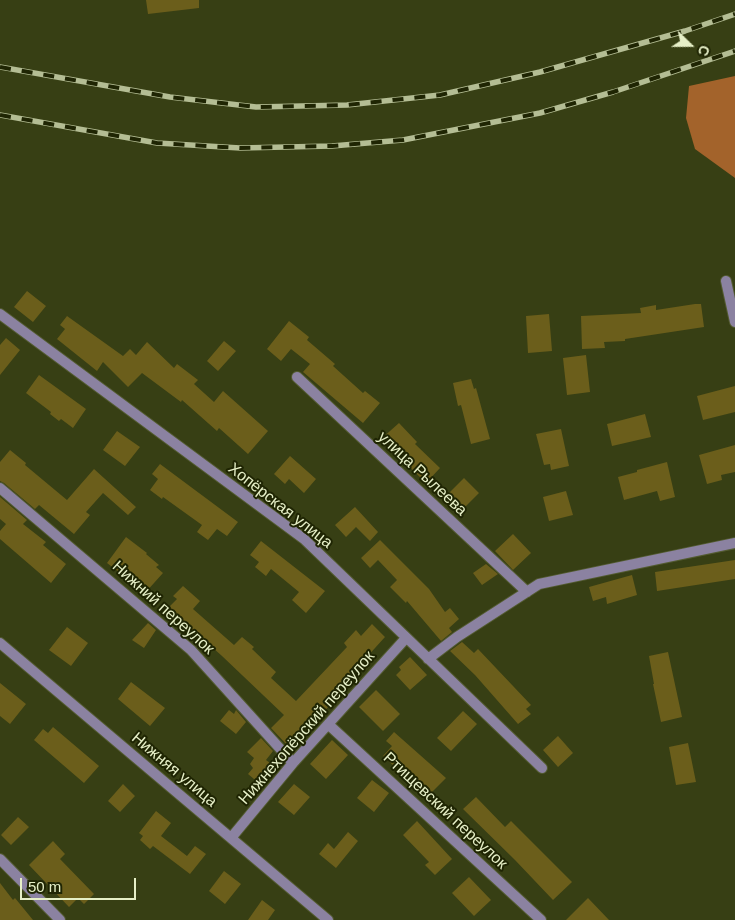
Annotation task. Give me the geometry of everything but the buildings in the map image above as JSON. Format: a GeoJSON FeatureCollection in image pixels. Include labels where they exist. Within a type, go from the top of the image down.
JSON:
{"type":"FeatureCollection","features":[{"type":"Feature","properties":{"kind":"street"},"geometry":{"type":"LineString","coordinates":[[726,281],[735,322]]}},
{"type":"Feature","properties":{"kind":"street","name":"Хопёрская улица"},"geometry":{"type":"LineString","coordinates":[[0,314],[304,539],[542,768]]}},
{"type":"Feature","properties":{"kind":"street","name":"улица Рылеева"},"geometry":{"type":"LineString","coordinates":[[297,377],[527,592]]}},
{"type":"Feature","properties":{"kind":"street","name":"Нижний переулок"},"geometry":{"type":"LineString","coordinates":[[0,488],[191,650],[293,763]]}},
{"type":"Feature","properties":{"kind":"street"},"geometry":{"type":"LineString","coordinates":[[428,659],[457,637],[539,584],[735,543]]}},
{"type":"Feature","properties":{"kind":"street","name":"Нижнехопёрский переулок"},"geometry":{"type":"LineString","coordinates":[[231,838],[293,763],[406,638]]}},
{"type":"Feature","properties":{"kind":"street","name":"Нижняя улица"},"geometry":{"type":"LineString","coordinates":[[0,643],[328,920]]}},
{"type":"Feature","properties":{"kind":"street","name":"Ртищевский переулок"},"geometry":{"type":"LineString","coordinates":[[329,725],[541,920]]}},
{"type":"Feature","properties":{"kind":"street"},"geometry":{"type":"LineString","coordinates":[[0,859],[60,920]]}},
{"type":"Feature","properties":{"kind":"shaded area"},"geometry":{"type":"Polygon","coordinates":[[[735,76],[735,178],[695,149],[686,118],[689,86],[735,76]]]}},
{"type":"Feature","properties":{"kind":"railway"},"geometry":{"type":"LineString","coordinates":[[0,67],[170,97],[256,107],[347,105],[440,95],[540,72],[685,31],[735,14]]}},
{"type":"Feature","properties":{"kind":"railway"},"geometry":{"type":"LineString","coordinates":[[0,115],[157,143],[240,148],[332,146],[403,140],[540,113],[613,92],[735,51]]}}]}
